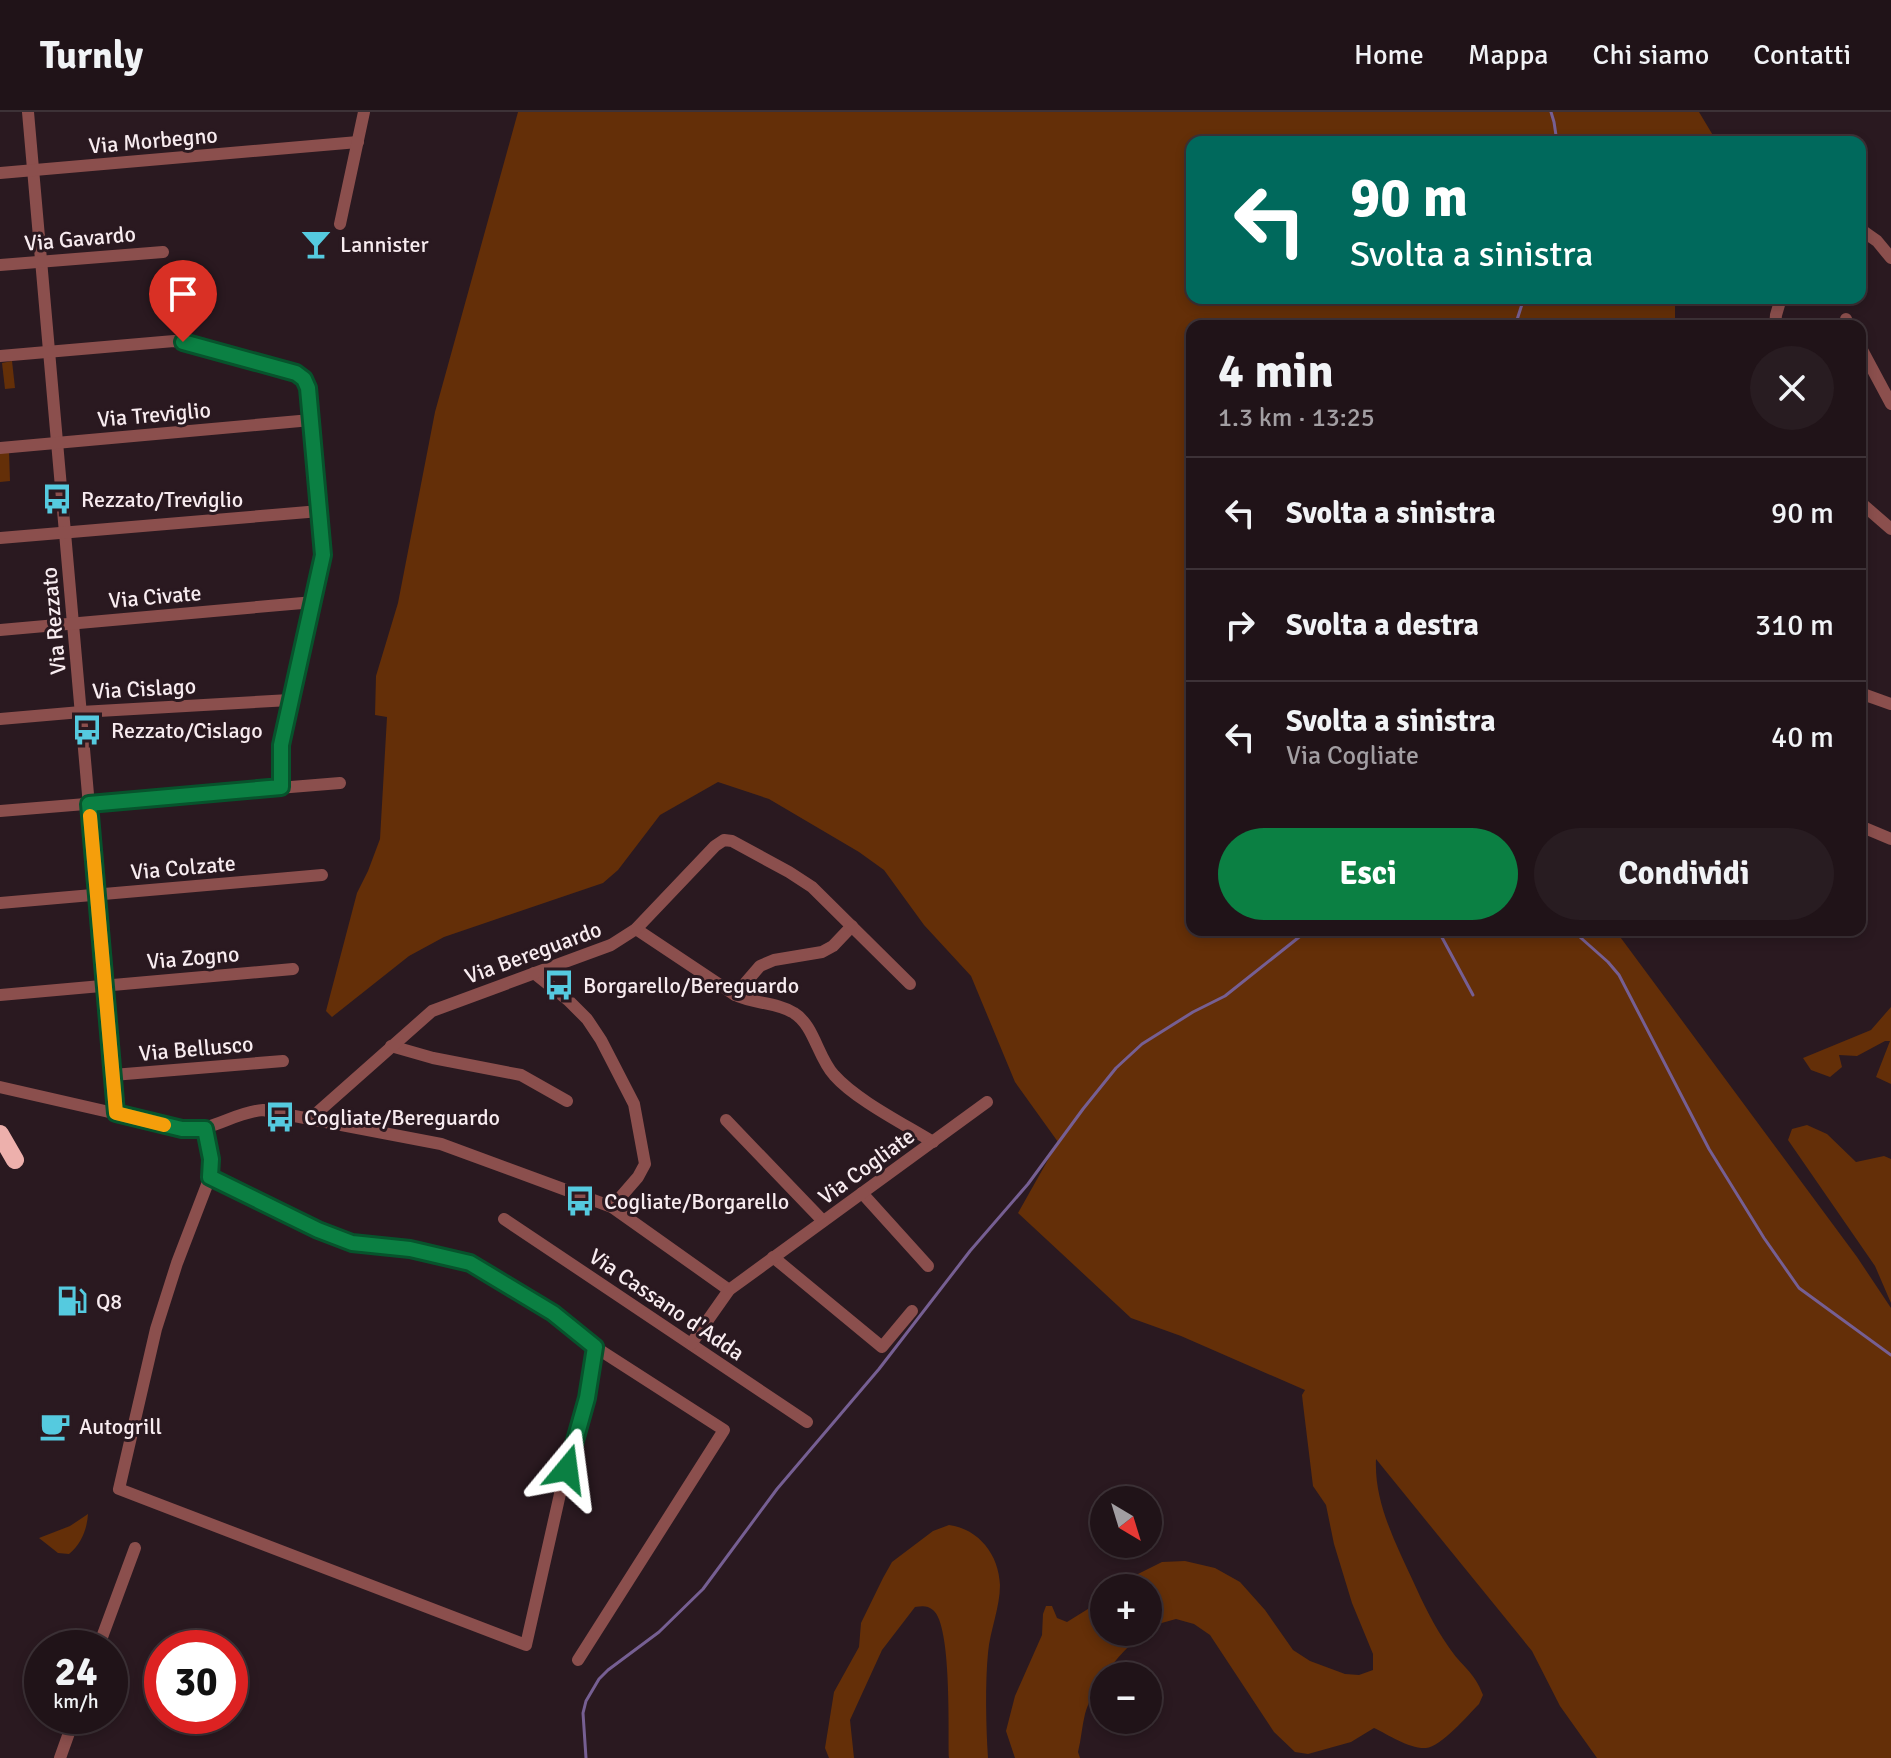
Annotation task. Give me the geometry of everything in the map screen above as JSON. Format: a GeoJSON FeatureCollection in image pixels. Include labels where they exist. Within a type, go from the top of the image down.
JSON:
{"type":"FeatureCollection","features":[{"type":"Feature","properties":{"kind":"highway"},"geometry":{"type":"LineString","coordinates":[[0,1134],[15,1160]]}},
{"type":"Feature","properties":{"kind":"street"},"geometry":{"type":"LineString","coordinates":[[340,224],[364,112]]}},
{"type":"Feature","properties":{"kind":"street","name":"Via Rezzato"},"geometry":{"type":"LineString","coordinates":[[29,118],[116,1113]]}},
{"type":"Feature","properties":{"kind":"street","name":"Via Morbegno"},"geometry":{"type":"LineString","coordinates":[[0,173],[358,142]]}},
{"type":"Feature","properties":{"kind":"street"},"geometry":{"type":"LineString","coordinates":[[1866,233],[1891,258]]}},
{"type":"Feature","properties":{"kind":"street","name":"Via Gavardo"},"geometry":{"type":"LineString","coordinates":[[0,265],[163,252]]}},
{"type":"Feature","properties":{"kind":"street"},"geometry":{"type":"LineString","coordinates":[[0,356],[183,342],[299,374],[307,385],[323,555],[281,745],[281,787]]}},
{"type":"Feature","properties":{"kind":"street"},"geometry":{"type":"LineString","coordinates":[[1866,357],[1891,404]]}},
{"type":"Feature","properties":{"kind":"street","name":"Via Treviglio"},"geometry":{"type":"LineString","coordinates":[[0,448],[311,420]]}},
{"type":"Feature","properties":{"kind":"street"},"geometry":{"type":"LineString","coordinates":[[1866,507],[1891,529]]}},
{"type":"Feature","properties":{"kind":"street"},"geometry":{"type":"LineString","coordinates":[[0,538],[320,511]]}},
{"type":"Feature","properties":{"kind":"street","name":"Via Civate"},"geometry":{"type":"LineString","coordinates":[[0,630],[314,602]]}},
{"type":"Feature","properties":{"kind":"street"},"geometry":{"type":"LineString","coordinates":[[1866,695],[1891,704]]}},
{"type":"Feature","properties":{"kind":"street","name":"Via Cislago"},"geometry":{"type":"LineString","coordinates":[[0,719],[290,700]]}},
{"type":"Feature","properties":{"kind":"street"},"geometry":{"type":"LineString","coordinates":[[0,811],[340,783]]}},
{"type":"Feature","properties":{"kind":"street"},"geometry":{"type":"LineString","coordinates":[[1866,829],[1891,839]]}},
{"type":"Feature","properties":{"kind":"street","name":"Via Bereguardo"},"geometry":{"type":"LineString","coordinates":[[310,1119],[436,1009],[615,944],[636,929],[724,840],[732,841],[801,879],[910,984]]}},
{"type":"Feature","properties":{"kind":"street","name":"Via Colzate"},"geometry":{"type":"LineString","coordinates":[[0,903],[322,875]]}},
{"type":"Feature","properties":{"kind":"street"},"geometry":{"type":"LineString","coordinates":[[735,995],[760,966],[771,960],[822,952],[833,946],[852,926]]}},
{"type":"Feature","properties":{"kind":"street"},"geometry":{"type":"LineString","coordinates":[[636,929],[735,995],[784,1008],[799,1016],[837,1078],[933,1142]]}},
{"type":"Feature","properties":{"kind":"street","name":"Via Zogno"},"geometry":{"type":"LineString","coordinates":[[0,995],[293,969]]}},
{"type":"Feature","properties":{"kind":"street"},"geometry":{"type":"LineString","coordinates":[[534,973],[587,1019],[634,1104],[645,1164],[612,1207]]}},
{"type":"Feature","properties":{"kind":"street"},"geometry":{"type":"LineString","coordinates":[[391,1046],[433,1058],[521,1075],[567,1101]]}},
{"type":"Feature","properties":{"kind":"street","name":"Via Bellusco"},"geometry":{"type":"LineString","coordinates":[[113,1075],[283,1061]]}},
{"type":"Feature","properties":{"kind":"street"},"geometry":{"type":"LineString","coordinates":[[0,1087],[182,1129],[205,1129],[258,1110],[452,1147],[612,1207],[729,1290]]}},
{"type":"Feature","properties":{"kind":"street","name":"Via Cogliate"},"geometry":{"type":"LineString","coordinates":[[691,1344],[729,1290],[987,1102]]}},
{"type":"Feature","properties":{"kind":"street"},"geometry":{"type":"LineString","coordinates":[[726,1120],[823,1221]]}},
{"type":"Feature","properties":{"kind":"street"},"geometry":{"type":"LineString","coordinates":[[205,1129],[211,1159],[210,1177],[156,1329],[119,1489],[526,1645],[560,1494],[587,1398],[595,1347]]}},
{"type":"Feature","properties":{"kind":"street"},"geometry":{"type":"LineString","coordinates":[[210,1177],[318,1230],[352,1243],[410,1249],[470,1263],[553,1313],[595,1347],[724,1430],[578,1660]]}},
{"type":"Feature","properties":{"kind":"street"},"geometry":{"type":"LineString","coordinates":[[862,1193],[928,1266]]}},
{"type":"Feature","properties":{"kind":"street","name":"Via Cassano d'Adda"},"geometry":{"type":"LineString","coordinates":[[504,1219],[807,1422]]}},
{"type":"Feature","properties":{"kind":"street"},"geometry":{"type":"LineString","coordinates":[[773,1257],[882,1347],[912,1311]]}},
{"type":"Feature","properties":{"kind":"street"},"geometry":{"type":"LineString","coordinates":[[105,1630],[135,1548]]}},
{"type":"Feature","properties":{"kind":"street"},"geometry":{"type":"LineString","coordinates":[[60,1758],[69,1734]]}},
{"type":"Feature","properties":{"kind":"shaded area"},"geometry":{"type":"Polygon","coordinates":[[[518,112],[1699,112],[1713,136],[1186,136],[1186,304],[1675,304],[1675,320],[1186,320],[1186,936],[1619,936],[1857,1257],[1891,1308],[1891,1758],[1597,1758],[1560,1706],[1532,1651],[1376,1459],[1378,1491],[1399,1552],[1438,1630],[1476,1680],[1483,1695],[1479,1704],[1454,1730],[1426,1748],[1399,1741],[1374,1728],[1351,1742],[1308,1754],[1295,1752],[1274,1732],[1210,1635],[1194,1624],[1176,1619],[1162,1623],[1162,1574],[1138,1574],[1162,1562],[1185,1561],[1215,1568],[1240,1582],[1265,1610],[1293,1650],[1310,1661],[1345,1674],[1359,1675],[1373,1670],[1373,1654],[1352,1603],[1326,1505],[1313,1486],[1302,1395],[1305,1390],[1181,1336],[1131,1318],[1018,1213],[1058,1142],[1015,1082],[971,976],[924,925],[884,870],[769,799],[718,782],[660,815],[618,870],[603,883],[444,937],[409,956],[332,1017],[326,1011],[357,893],[380,839],[387,717],[375,715],[376,676],[398,603],[435,412],[518,112]]]}},
{"type":"Feature","properties":{"kind":"shaded area"},"geometry":{"type":"Polygon","coordinates":[[[12,361],[15,388],[5,389],[2,363],[12,361]]]}},
{"type":"Feature","properties":{"kind":"shaded area"},"geometry":{"type":"Polygon","coordinates":[[[9,452],[10,481],[0,482],[0,453],[9,452]]]}},
{"type":"Feature","properties":{"kind":"shaded area"},"geometry":{"type":"Polygon","coordinates":[[[1891,1007],[1891,1084],[1876,1077],[1890,1041],[1857,1056],[1839,1055],[1842,1067],[1830,1077],[1811,1070],[1803,1058],[1871,1030],[1891,1007]]]}},
{"type":"Feature","properties":{"kind":"shaded area"},"geometry":{"type":"Polygon","coordinates":[[[1807,1125],[1827,1134],[1856,1162],[1884,1156],[1891,1159],[1891,1303],[1875,1266],[1788,1140],[1792,1129],[1807,1125]]]}},
{"type":"Feature","properties":{"kind":"shaded area"},"geometry":{"type":"Polygon","coordinates":[[[88,1514],[83,1536],[69,1554],[58,1553],[39,1538],[70,1526],[88,1514]]]}},
{"type":"Feature","properties":{"kind":"shaded area"},"geometry":{"type":"Polygon","coordinates":[[[949,1525],[960,1527],[978,1538],[991,1554],[999,1574],[1000,1594],[987,1665],[988,1758],[949,1758],[948,1680],[943,1636],[933,1610],[922,1606],[915,1607],[882,1650],[850,1720],[854,1758],[829,1758],[825,1748],[834,1692],[859,1647],[861,1623],[883,1578],[892,1562],[933,1531],[949,1525]]]}},
{"type":"Feature","properties":{"kind":"shaded area"},"geometry":{"type":"Polygon","coordinates":[[[1046,1606],[1052,1606],[1057,1618],[1067,1622],[1090,1608],[1090,1646],[1130,1646],[1115,1662],[1090,1662],[1090,1701],[1078,1752],[1080,1758],[1015,1758],[1006,1731],[1015,1696],[1042,1635],[1046,1606]]]}},
{"type":"Feature","properties":{"kind":"waterway"},"geometry":{"type":"LineString","coordinates":[[1551,112],[1556,136]]}},
{"type":"Feature","properties":{"kind":"waterway"},"geometry":{"type":"LineString","coordinates":[[1517,320],[1522,304]]}},
{"type":"Feature","properties":{"kind":"waterway"},"geometry":{"type":"LineString","coordinates":[[586,1758],[583,1713],[599,1679],[659,1632],[703,1589],[777,1489],[879,1369],[970,1251],[1028,1184],[1116,1068],[1142,1044],[1225,996],[1300,936]]}},
{"type":"Feature","properties":{"kind":"waterway"},"geometry":{"type":"LineString","coordinates":[[1441,936],[1473,995]]}},
{"type":"Feature","properties":{"kind":"waterway"},"geometry":{"type":"LineString","coordinates":[[1579,936],[1619,975],[1709,1149],[1799,1288],[1891,1355]]}},
{"type":"Feature","properties":{"kind":"slow traffic"},"geometry":{"type":"LineString","coordinates":[[90,816],[116,1113],[164,1125]]}},
{"type":"Feature","properties":{"kind":"place","name":"Lannister"},"geometry":{"type":"Point","coordinates":[316,244]}},
{"type":"Feature","properties":{"kind":"place","name":"Rezzato/Treviglio"},"geometry":{"type":"Point","coordinates":[57,499]}},
{"type":"Feature","properties":{"kind":"place","name":"Rezzato/Cislago"},"geometry":{"type":"Point","coordinates":[87,730]}},
{"type":"Feature","properties":{"kind":"place","name":"Borgarello/Bereguardo"},"geometry":{"type":"Point","coordinates":[559,985]}},
{"type":"Feature","properties":{"kind":"place","name":"Cogliate/Bereguardo"},"geometry":{"type":"Point","coordinates":[280,1117]}},
{"type":"Feature","properties":{"kind":"place","name":"Cogliate/Borgarello"},"geometry":{"type":"Point","coordinates":[580,1201]}},
{"type":"Feature","properties":{"kind":"place","name":"Q8"},"geometry":{"type":"Point","coordinates":[72,1301]}},
{"type":"Feature","properties":{"kind":"place","name":"Autogrill"},"geometry":{"type":"Point","coordinates":[55,1426]}},
{"type":"Feature","properties":{"kind":"route"},"geometry":{"type":"LineString","coordinates":[[183,342],[296,373],[304,379],[308,388],[323,555],[281,745],[281,787],[89,804],[116,1113],[182,1129],[205,1129],[211,1159],[210,1177],[318,1230],[352,1243],[410,1249],[463,1260],[553,1313],[595,1347],[587,1398],[567,1469]]}}]}
